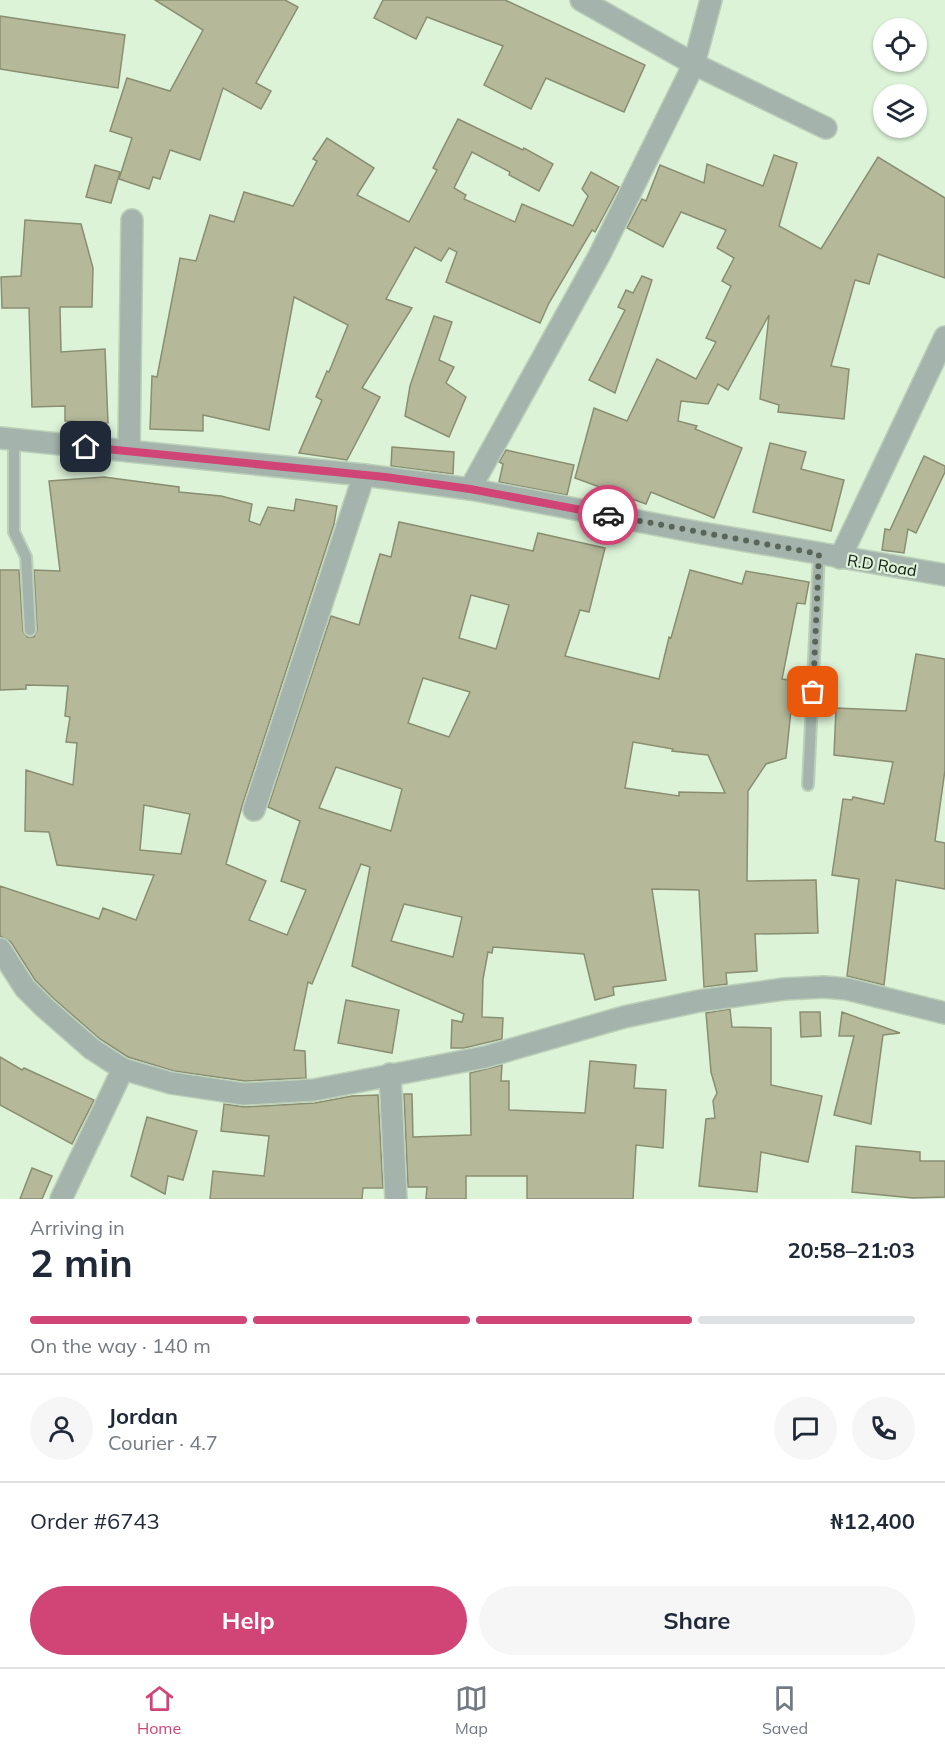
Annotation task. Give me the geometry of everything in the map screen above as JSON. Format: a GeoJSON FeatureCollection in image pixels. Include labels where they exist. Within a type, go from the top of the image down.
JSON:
{"type":"FeatureCollection","features":[{"type":"Feature","properties":{"kind":"street"},"geometry":{"type":"LineString","coordinates":[[580,0],[694,64],[826,128]]}},
{"type":"Feature","properties":{"kind":"street"},"geometry":{"type":"LineString","coordinates":[[470,489],[598,256],[694,64],[711,0]]}},
{"type":"Feature","properties":{"kind":"street"},"geometry":{"type":"LineString","coordinates":[[129,451],[132,220]]}},
{"type":"Feature","properties":{"kind":"street"},"geometry":{"type":"LineString","coordinates":[[830,556],[945,337]]}},
{"type":"Feature","properties":{"kind":"street","name":"R.D Road"},"geometry":{"type":"LineString","coordinates":[[7,439],[364,475],[470,489],[945,575]]}},
{"type":"Feature","properties":{"kind":"street"},"geometry":{"type":"LineString","coordinates":[[254,810],[364,475]]}},
{"type":"Feature","properties":{"kind":"street"},"geometry":{"type":"LineString","coordinates":[[0,949],[25,988],[44,1007],[92,1049],[123,1069],[171,1083],[244,1094],[314,1090],[485,1057],[624,1017],[678,1005],[784,989],[824,987],[847,989],[945,1013]]}},
{"type":"Feature","properties":{"kind":"street"},"geometry":{"type":"LineString","coordinates":[[61,1199],[123,1069]]}},
{"type":"Feature","properties":{"kind":"street"},"geometry":{"type":"LineString","coordinates":[[390,1074],[396,1199]]}},
{"type":"Feature","properties":{"kind":"lane"},"geometry":{"type":"LineString","coordinates":[[7,439],[14,532],[26,557],[30,579],[30,630]]}},
{"type":"Feature","properties":{"kind":"lane"},"geometry":{"type":"LineString","coordinates":[[808,785],[830,556]]}},
{"type":"Feature","properties":{"kind":"building"},"geometry":{"type":"Polygon","coordinates":[[[155,0],[285,0],[298,7],[256,83],[271,91],[261,109],[223,88],[200,160],[170,150],[160,179],[153,177],[149,189],[119,179],[132,138],[110,131],[127,78],[170,91],[203,30],[155,0]]]}},
{"type":"Feature","properties":{"kind":"building"},"geometry":{"type":"Polygon","coordinates":[[[383,0],[505,0],[645,65],[624,112],[546,78],[531,109],[484,85],[503,46],[427,17],[416,39],[374,18],[383,0]]]}},
{"type":"Feature","properties":{"kind":"building"},"geometry":{"type":"Polygon","coordinates":[[[0,16],[125,35],[118,88],[0,69],[0,16]]]}},
{"type":"Feature","properties":{"kind":"building"},"geometry":{"type":"Polygon","coordinates":[[[458,119],[523,150],[524,148],[553,164],[539,191],[509,175],[510,172],[472,152],[454,188],[466,195],[464,199],[515,222],[522,204],[573,226],[588,196],[582,189],[591,172],[619,187],[595,232],[592,230],[549,303],[540,323],[446,282],[457,252],[449,248],[441,261],[415,247],[386,299],[412,308],[362,388],[380,397],[347,460],[299,453],[322,400],[316,397],[348,325],[294,297],[269,430],[203,415],[203,431],[150,429],[152,376],[157,377],[180,258],[196,261],[210,215],[234,222],[244,192],[293,206],[317,161],[313,159],[327,138],[374,168],[357,195],[409,222],[437,170],[433,168],[458,119]]]}},
{"type":"Feature","properties":{"kind":"building"},"geometry":{"type":"Polygon","coordinates":[[[774,155],[797,163],[779,226],[821,249],[878,157],[945,198],[945,278],[878,254],[869,284],[855,280],[831,366],[849,369],[844,419],[778,412],[779,405],[760,399],[769,315],[728,390],[718,384],[708,404],[681,401],[678,421],[697,426],[695,429],[742,448],[714,518],[651,492],[646,504],[575,478],[594,408],[627,421],[657,359],[696,379],[716,342],[706,338],[731,286],[722,281],[734,258],[717,248],[726,230],[681,212],[663,247],[627,228],[642,199],[646,201],[660,165],[704,183],[707,164],[763,186],[774,155]]]}},
{"type":"Feature","properties":{"kind":"building"},"geometry":{"type":"Polygon","coordinates":[[[95,165],[120,172],[111,203],[86,197],[95,165]]]}},
{"type":"Feature","properties":{"kind":"building"},"geometry":{"type":"Polygon","coordinates":[[[25,220],[81,224],[93,268],[92,307],[60,307],[61,352],[105,349],[108,423],[65,421],[65,406],[32,407],[29,308],[2,308],[1,277],[21,276],[25,220]]]}},
{"type":"Feature","properties":{"kind":"building"},"geometry":{"type":"Polygon","coordinates":[[[642,276],[652,280],[615,393],[589,380],[625,310],[618,307],[626,290],[633,293],[642,276]]]}},
{"type":"Feature","properties":{"kind":"building"},"geometry":{"type":"Polygon","coordinates":[[[434,316],[452,322],[439,360],[454,367],[446,383],[466,397],[449,437],[405,416],[410,386],[434,316]]]}},
{"type":"Feature","properties":{"kind":"building"},"geometry":{"type":"Polygon","coordinates":[[[770,443],[806,452],[801,469],[844,480],[831,531],[753,512],[770,443]]]}},
{"type":"Feature","properties":{"kind":"building"},"geometry":{"type":"Polygon","coordinates":[[[392,447],[454,452],[453,474],[391,466],[392,447]]]}},
{"type":"Feature","properties":{"kind":"building"},"geometry":{"type":"Polygon","coordinates":[[[506,450],[574,465],[567,495],[499,482],[503,464],[499,462],[506,450]]]}},
{"type":"Feature","properties":{"kind":"building"},"geometry":{"type":"Polygon","coordinates":[[[924,456],[945,466],[945,472],[916,533],[908,529],[904,553],[882,550],[885,529],[890,530],[924,456]]]}},
{"type":"Feature","properties":{"kind":"building"},"geometry":{"type":"Polygon","coordinates":[[[104,477],[179,487],[179,492],[221,496],[252,504],[249,521],[260,525],[268,507],[294,511],[296,499],[337,506],[334,524],[242,806],[226,864],[266,881],[249,920],[287,935],[306,890],[281,881],[300,821],[268,807],[331,616],[359,625],[380,554],[391,557],[399,522],[533,551],[538,533],[605,548],[589,612],[580,610],[565,656],[659,679],[669,637],[671,638],[690,570],[742,584],[746,571],[809,582],[805,604],[797,603],[782,679],[798,681],[795,701],[792,701],[786,758],[766,764],[748,791],[747,881],[816,880],[818,933],[755,934],[757,971],[726,973],[727,984],[704,987],[699,890],[652,889],[666,980],[613,987],[614,995],[595,1000],[584,954],[493,947],[492,953],[488,952],[483,979],[482,1017],[503,1018],[502,1039],[464,1048],[451,1048],[452,1020],[462,1022],[464,1014],[352,966],[370,867],[361,864],[312,984],[308,982],[294,1050],[305,1051],[306,1078],[245,1081],[174,1071],[128,1057],[100,1039],[53,998],[35,980],[11,942],[0,936],[0,886],[99,919],[103,908],[136,920],[154,875],[57,865],[49,832],[25,831],[26,770],[73,785],[77,743],[66,742],[70,717],[65,716],[68,686],[26,685],[26,689],[0,690],[0,570],[19,570],[23,631],[27,637],[34,637],[37,630],[34,570],[60,571],[49,481],[104,477]],[[471,595],[459,638],[496,649],[509,605],[471,595]],[[423,678],[408,723],[449,737],[470,692],[423,678]],[[633,742],[625,788],[679,796],[679,792],[725,793],[708,755],[672,751],[673,749],[633,742]],[[336,767],[319,808],[391,831],[402,789],[336,767]],[[144,805],[140,850],[181,854],[190,814],[144,805]],[[404,904],[391,941],[453,957],[462,917],[404,904]]]}},
{"type":"Feature","properties":{"kind":"building"},"geometry":{"type":"Polygon","coordinates":[[[916,654],[945,659],[945,770],[935,841],[945,843],[945,889],[896,880],[884,985],[847,976],[859,879],[832,875],[843,799],[852,800],[853,797],[884,804],[893,762],[834,755],[836,708],[906,711],[916,654]]]}},
{"type":"Feature","properties":{"kind":"building"},"geometry":{"type":"Polygon","coordinates":[[[346,1000],[399,1010],[392,1053],[338,1043],[346,1000]]]}},
{"type":"Feature","properties":{"kind":"building"},"geometry":{"type":"Polygon","coordinates":[[[730,1009],[732,1027],[771,1028],[771,1085],[822,1096],[808,1162],[761,1152],[757,1192],[699,1186],[706,1119],[715,1118],[713,1101],[717,1093],[711,1072],[706,1013],[730,1009]]]}},
{"type":"Feature","properties":{"kind":"building"},"geometry":{"type":"Polygon","coordinates":[[[800,1012],[820,1012],[821,1036],[801,1037],[800,1012]]]}},
{"type":"Feature","properties":{"kind":"building"},"geometry":{"type":"Polygon","coordinates":[[[842,1012],[900,1033],[883,1035],[871,1124],[834,1115],[854,1036],[839,1036],[842,1012]]]}},
{"type":"Feature","properties":{"kind":"building"},"geometry":{"type":"Polygon","coordinates":[[[0,1057],[22,1070],[24,1068],[94,1100],[72,1144],[0,1105],[0,1057]]]}},
{"type":"Feature","properties":{"kind":"building"},"geometry":{"type":"Polygon","coordinates":[[[590,1061],[636,1065],[634,1088],[666,1090],[663,1148],[636,1145],[633,1199],[527,1199],[527,1176],[466,1176],[466,1199],[426,1199],[427,1187],[408,1187],[404,1094],[412,1094],[413,1137],[471,1135],[470,1073],[502,1065],[501,1081],[509,1081],[509,1110],[585,1113],[590,1061]]]}},
{"type":"Feature","properties":{"kind":"building"},"geometry":{"type":"Polygon","coordinates":[[[378,1095],[383,1188],[363,1188],[362,1199],[210,1199],[213,1171],[264,1176],[269,1136],[221,1131],[224,1104],[245,1107],[315,1103],[352,1096],[378,1095]]]}},
{"type":"Feature","properties":{"kind":"building"},"geometry":{"type":"Polygon","coordinates":[[[147,1117],[197,1131],[183,1180],[168,1176],[165,1194],[131,1176],[147,1117]]]}},
{"type":"Feature","properties":{"kind":"building"},"geometry":{"type":"Polygon","coordinates":[[[856,1146],[920,1152],[920,1161],[945,1161],[945,1197],[913,1198],[852,1192],[856,1146]]]}},
{"type":"Feature","properties":{"kind":"building"},"geometry":{"type":"Polygon","coordinates":[[[32,1168],[52,1176],[42,1199],[20,1199],[32,1168]]]}},
{"type":"Feature","properties":{"kind":"way so far"},"geometry":{"type":"LineString","coordinates":[[608,515],[819,554],[813,692]]}},
{"type":"Feature","properties":{"kind":"route"},"geometry":{"type":"LineString","coordinates":[[86,447],[385,477],[470,489],[608,515]]}}]}
